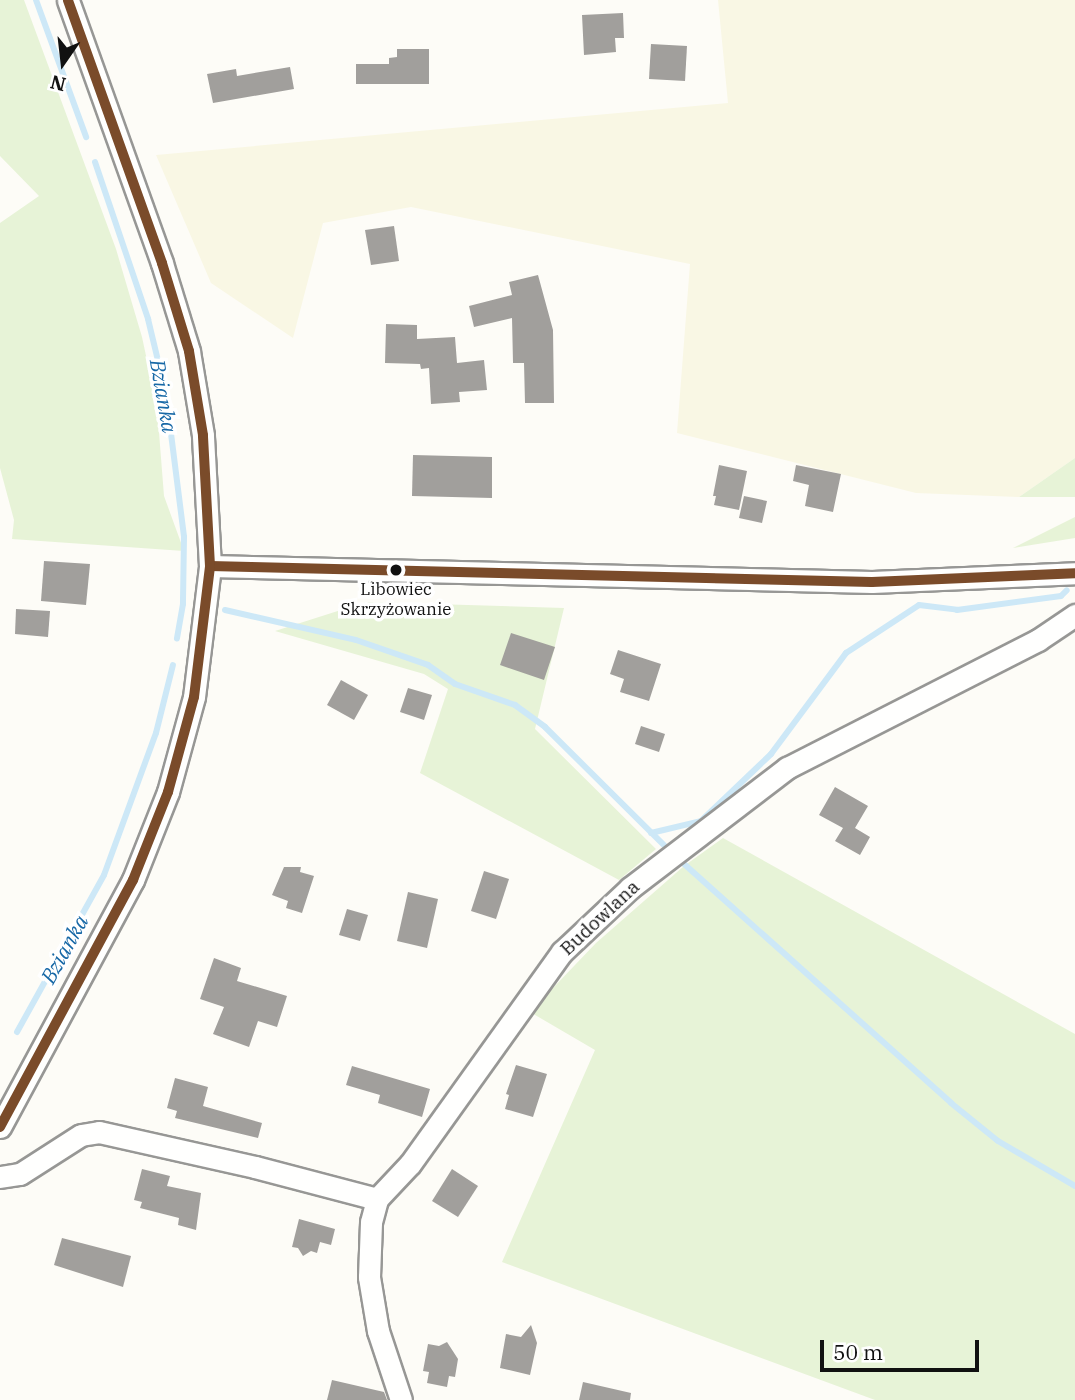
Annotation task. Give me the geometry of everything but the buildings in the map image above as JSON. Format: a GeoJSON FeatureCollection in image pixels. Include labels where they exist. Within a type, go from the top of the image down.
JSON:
{"type":"FeatureCollection","features":[{"type":"Feature","properties":{"kind":"street"},"geometry":{"type":"LineString","coordinates":[[0,1127],[132,880],[168,792],[194,697],[210,566],[204,435],[189,352],[162,263],[68,0]]}},
{"type":"Feature","properties":{"kind":"street"},"geometry":{"type":"LineString","coordinates":[[210,566],[872,582],[1075,573]]}},
{"type":"Feature","properties":{"kind":"street","name":"Budowlana"},"geometry":{"type":"LineString","coordinates":[[377,1199],[410,1164],[562,952],[630,888],[787,768],[1038,640],[1075,615]]}},
{"type":"Feature","properties":{"kind":"street"},"geometry":{"type":"LineString","coordinates":[[0,1177],[20,1174],[81,1135],[99,1132],[255,1167],[377,1199],[371,1222],[369,1277],[378,1331],[401,1400]]}},
{"type":"Feature","properties":{"kind":"shaded area"},"geometry":{"type":"Polygon","coordinates":[[[718,0],[1075,0],[1075,458],[1019,497],[916,493],[677,433],[690,264],[411,207],[323,223],[293,338],[211,283],[156,155],[728,103],[718,0]]]}},
{"type":"Feature","properties":{"kind":"green space"},"geometry":{"type":"Polygon","coordinates":[[[0,0],[24,0],[116,249],[142,337],[157,407],[164,496],[184,551],[12,539],[14,520],[0,468],[0,223],[39,196],[0,156],[0,0]]]}},
{"type":"Feature","properties":{"kind":"green space"},"geometry":{"type":"Polygon","coordinates":[[[1075,458],[1075,497],[1019,497],[1075,458]]]}},
{"type":"Feature","properties":{"kind":"green space"},"geometry":{"type":"Polygon","coordinates":[[[1075,517],[1075,538],[1013,548],[1075,517]]]}},
{"type":"Feature","properties":{"kind":"green space"},"geometry":{"type":"Polygon","coordinates":[[[366,602],[564,608],[535,729],[656,849],[619,880],[420,773],[448,689],[424,674],[275,631],[366,602]]]}},
{"type":"Feature","properties":{"kind":"green space"},"geometry":{"type":"Polygon","coordinates":[[[723,838],[1075,1034],[1075,1400],[875,1400],[502,1262],[595,1050],[530,1012],[596,943],[684,866],[723,838]]]}},
{"type":"Feature","properties":{"kind":"waterway","name":"Bzianka"},"geometry":{"type":"LineString","coordinates":[[36,0],[86,137]]}},
{"type":"Feature","properties":{"kind":"waterway","name":"Bzianka"},"geometry":{"type":"LineString","coordinates":[[95,162],[148,319],[166,394],[184,537],[183,604],[177,638]]}},
{"type":"Feature","properties":{"kind":"waterway"},"geometry":{"type":"LineString","coordinates":[[651,833],[701,821],[771,754],[846,653],[919,605],[957,610],[1061,596],[1067,590]]}},
{"type":"Feature","properties":{"kind":"waterway"},"geometry":{"type":"LineString","coordinates":[[225,610],[356,640],[428,665],[455,684],[515,705],[545,727],[664,845]]}},
{"type":"Feature","properties":{"kind":"waterway","name":"Bzianka"},"geometry":{"type":"LineString","coordinates":[[17,1032],[104,875],[156,733],[173,665]]}},
{"type":"Feature","properties":{"kind":"waterway"},"geometry":{"type":"LineString","coordinates":[[683,863],[951,1103],[998,1141],[1075,1186]]}},
{"type":"Feature","properties":{"kind":"transit line"},"geometry":{"type":"LineString","coordinates":[[0,1127],[133,880],[168,792],[194,697],[210,566],[203,435],[189,351],[162,263],[68,0]]}},
{"type":"Feature","properties":{"kind":"transit line"},"geometry":{"type":"LineString","coordinates":[[210,566],[872,582],[1075,573]]}},
{"type":"Feature","properties":{"kind":"place","name":"Libowiec Skrzyżowanie"},"geometry":{"type":"Point","coordinates":[396,570]}}]}
